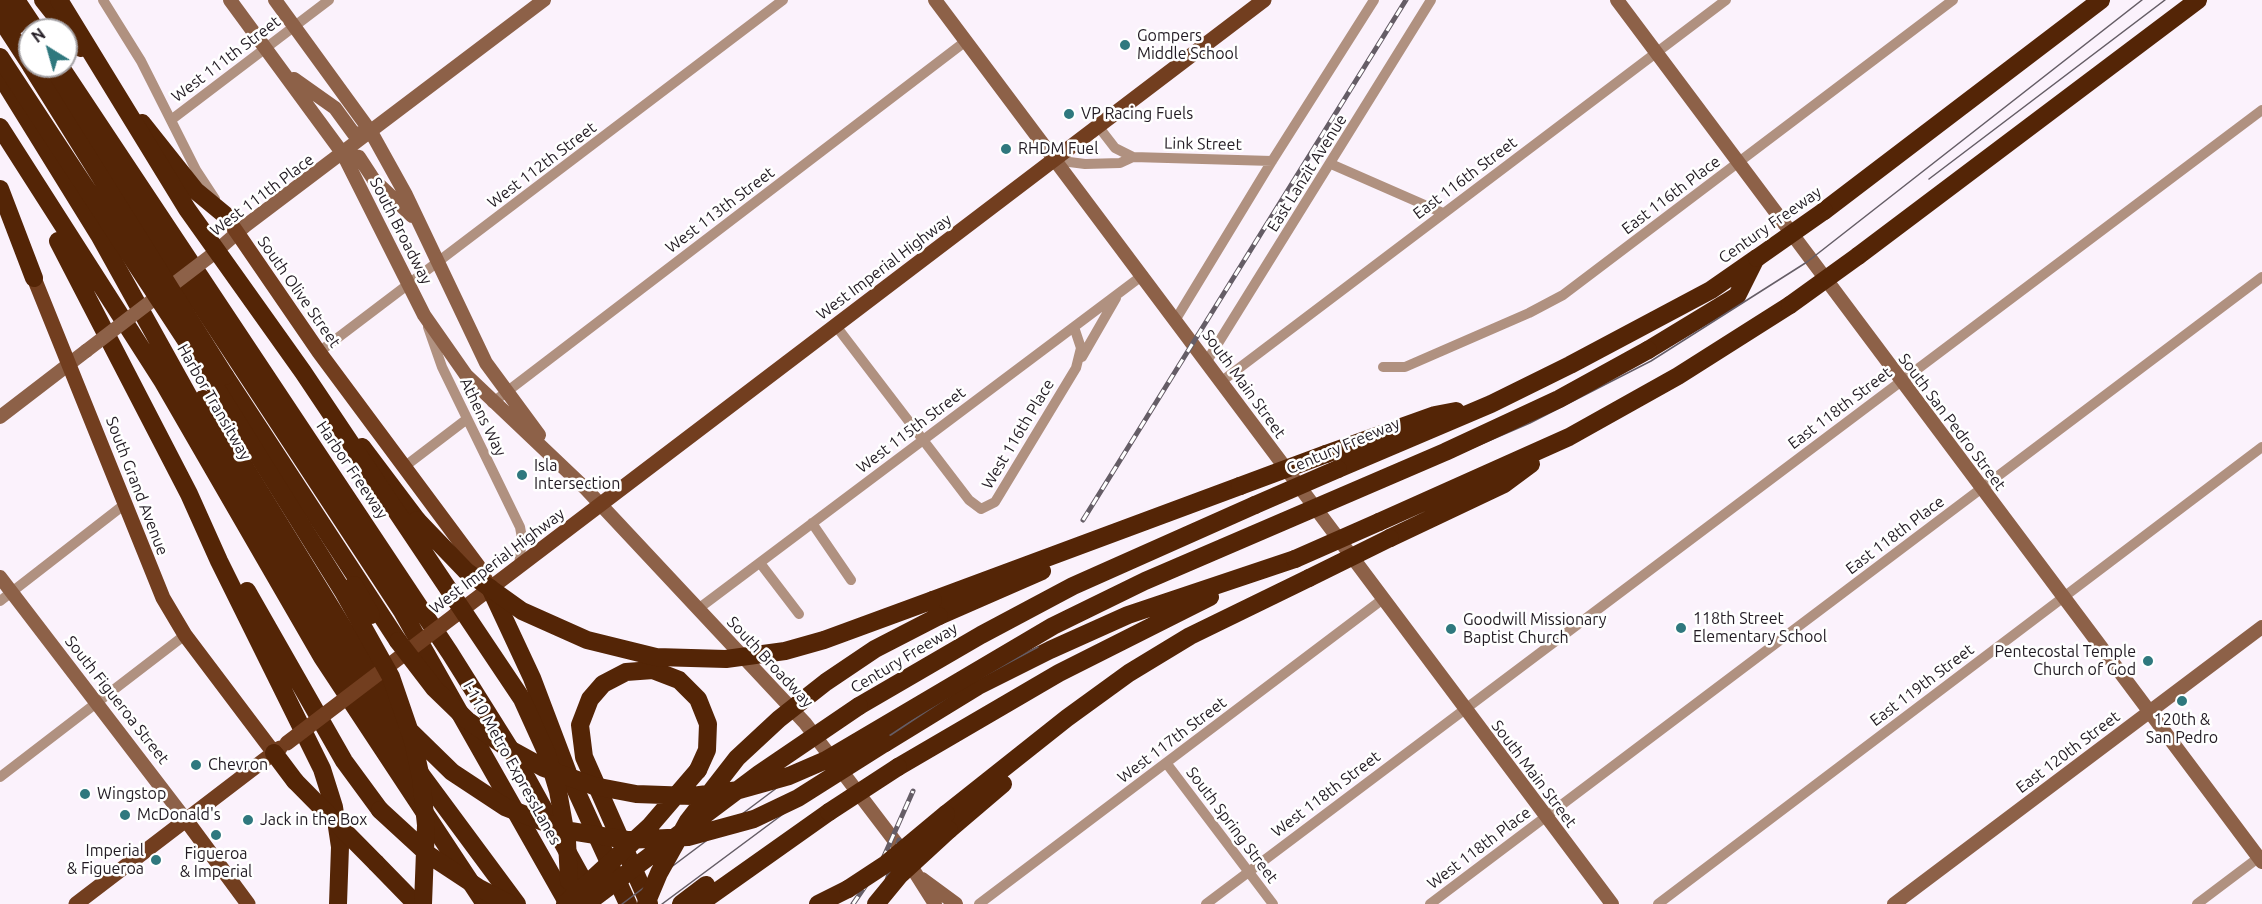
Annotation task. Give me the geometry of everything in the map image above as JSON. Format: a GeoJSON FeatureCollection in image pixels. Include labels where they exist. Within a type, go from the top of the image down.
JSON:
{"type":"FeatureCollection","features":[{"type":"Feature","properties":{"kind":"highway"},"geometry":{"type":"LineString","coordinates":[[1,0],[18,26]]}},
{"type":"Feature","properties":{"kind":"highway"},"geometry":{"type":"LineString","coordinates":[[16,0],[28,18]]}},
{"type":"Feature","properties":{"kind":"highway"},"geometry":{"type":"LineString","coordinates":[[43,0],[196,191],[225,215]]}},
{"type":"Feature","properties":{"kind":"highway"},"geometry":{"type":"LineString","coordinates":[[58,0],[182,200],[303,372],[526,708],[547,754],[561,802],[569,861],[567,904]]}},
{"type":"Feature","properties":{"kind":"highway","name":"Century Freeway"},"geometry":{"type":"LineString","coordinates":[[586,904],[759,774],[860,706],[981,635],[1073,586],[1491,404],[1711,290],[1824,211],[2101,0]]}},
{"type":"Feature","properties":{"kind":"highway"},"geometry":{"type":"LineString","coordinates":[[681,904],[705,895],[736,877],[898,767],[1097,652],[1295,559],[1569,437],[1678,376],[1791,305],[2198,0]]}},
{"type":"Feature","properties":{"kind":"highway"},"geometry":{"type":"LineString","coordinates":[[4,23],[18,45]]}},
{"type":"Feature","properties":{"kind":"highway"},"geometry":{"type":"LineString","coordinates":[[0,57],[189,345],[350,602],[391,676],[413,741],[421,778],[426,834],[423,904]]}},
{"type":"Feature","properties":{"kind":"highway","name":"Harbor Transitway"},"geometry":{"type":"LineString","coordinates":[[0,75],[99,235],[228,467],[332,639],[400,746],[517,904]]}},
{"type":"Feature","properties":{"kind":"highway"},"geometry":{"type":"LineString","coordinates":[[39,78],[354,585],[385,640],[408,690],[423,736],[435,796],[438,846],[434,904]]}},
{"type":"Feature","properties":{"kind":"highway","name":"I-110 Metro ExpressLanes"},"geometry":{"type":"LineString","coordinates":[[52,78],[375,569],[420,642],[567,904]]}},
{"type":"Feature","properties":{"kind":"highway","name":"Harbor Freeway"},"geometry":{"type":"LineString","coordinates":[[68,78],[456,661],[534,790],[596,904]]}},
{"type":"Feature","properties":{"kind":"highway"},"geometry":{"type":"LineString","coordinates":[[0,128],[163,382],[322,657],[485,904]]}},
{"type":"Feature","properties":{"kind":"highway"},"geometry":{"type":"LineString","coordinates":[[0,189],[34,278]]}},
{"type":"Feature","properties":{"kind":"highway"},"geometry":{"type":"LineString","coordinates":[[49,207],[55,236],[189,494],[219,561],[322,768],[334,807],[340,847],[338,904]]}},
{"type":"Feature","properties":{"kind":"highway"},"geometry":{"type":"LineString","coordinates":[[99,235],[400,720],[442,764],[494,801],[558,828],[627,840],[688,837],[754,819],[798,798],[978,686],[1050,650],[1128,615],[1295,559]]}},
{"type":"Feature","properties":{"kind":"highway"},"geometry":{"type":"LineString","coordinates":[[225,376],[405,651],[434,688],[459,712],[514,753],[564,776],[625,792],[692,796],[751,788],[813,766],[1053,626],[1097,604],[1183,562],[1445,452],[1558,399],[1648,350],[1737,296],[1757,258]]}},
{"type":"Feature","properties":{"kind":"highway"},"geometry":{"type":"LineString","coordinates":[[303,372],[443,550],[506,601],[578,637],[656,657],[706,660],[746,657],[805,646],[936,608],[1064,562],[1115,532],[1326,453],[1435,415],[1491,404]]}},
{"type":"Feature","properties":{"kind":"highway"},"geometry":{"type":"LineString","coordinates":[[818,904],[848,889],[948,822],[1096,708],[1168,657],[1244,610],[1504,484],[1569,437]]}},
{"type":"Feature","properties":{"kind":"highway"},"geometry":{"type":"LineString","coordinates":[[189,494],[229,558],[344,761],[380,810],[429,855],[473,885],[510,904]]}},
{"type":"Feature","properties":{"kind":"highway"},"geometry":{"type":"LineString","coordinates":[[490,588],[532,678],[568,773],[628,904]]}},
{"type":"Feature","properties":{"kind":"highway"},"geometry":{"type":"LineString","coordinates":[[648,904],[659,873],[688,821],[737,758],[779,719],[826,682],[936,608]]}},
{"type":"Feature","properties":{"kind":"highway"},"geometry":{"type":"LineString","coordinates":[[567,904],[623,853],[687,785],[698,770],[707,750],[708,723],[701,704],[690,688],[667,674],[646,669],[626,672],[603,684],[590,699],[582,717],[580,738],[584,757],[648,904]]}},
{"type":"Feature","properties":{"kind":"highway"},"geometry":{"type":"LineString","coordinates":[[281,748],[295,781],[416,904]]}},
{"type":"Feature","properties":{"kind":"highway"},"geometry":{"type":"LineString","coordinates":[[876,904],[948,822]]}},
{"type":"Feature","properties":{"kind":"main road","name":"South Broadway"},"geometry":{"type":"LineString","coordinates":[[230,0],[343,154],[424,315],[466,375],[492,403],[558,461],[601,505],[806,723],[897,844],[935,904]]}},
{"type":"Feature","properties":{"kind":"main road","name":"South Broadway"},"geometry":{"type":"LineString","coordinates":[[275,0],[371,132],[440,262],[481,353],[506,392],[558,461]]}},
{"type":"Feature","properties":{"kind":"main road","name":"West 111th Place"},"geometry":{"type":"LineString","coordinates":[[0,417],[213,254],[236,233],[544,0]]}},
{"type":"Feature","properties":{"kind":"main road","name":"South Main Street"},"geometry":{"type":"LineString","coordinates":[[935,0],[1612,904]]}},
{"type":"Feature","properties":{"kind":"main road","name":"West Imperial Highway"},"geometry":{"type":"LineString","coordinates":[[76,904],[1264,0]]}},
{"type":"Feature","properties":{"kind":"main road","name":"South San Pedro Street"},"geometry":{"type":"LineString","coordinates":[[1617,0],[1981,489],[2261,858]]}},
{"type":"Feature","properties":{"kind":"main road"},"geometry":{"type":"LineString","coordinates":[[281,68],[335,108],[354,134],[371,132]]}},
{"type":"Feature","properties":{"kind":"main road"},"geometry":{"type":"LineString","coordinates":[[343,154],[359,157],[374,180],[405,208],[424,232]]}},
{"type":"Feature","properties":{"kind":"main road","name":"South Olive Street"},"geometry":{"type":"LineString","coordinates":[[225,215],[319,352],[478,566],[490,588]]}},
{"type":"Feature","properties":{"kind":"main road","name":"South Grand Avenue"},"geometry":{"type":"LineString","coordinates":[[34,278],[159,587],[185,635],[281,748]]}},
{"type":"Feature","properties":{"kind":"main road","name":"South Figueroa Street"},"geometry":{"type":"LineString","coordinates":[[0,577],[5,596],[96,703],[248,904]]}},
{"type":"Feature","properties":{"kind":"main road","name":"East 120th Street"},"geometry":{"type":"LineString","coordinates":[[1894,904],[2262,627]]}},
{"type":"Feature","properties":{"kind":"main road"},"geometry":{"type":"LineString","coordinates":[[916,874],[956,904]]}},
{"type":"Feature","properties":{"kind":"street","name":"West 111th Street"},"geometry":{"type":"LineString","coordinates":[[171,120],[329,0]]}},
{"type":"Feature","properties":{"kind":"street","name":"West 112th Street"},"geometry":{"type":"LineString","coordinates":[[319,352],[783,0]]}},
{"type":"Feature","properties":{"kind":"street"},"geometry":{"type":"LineString","coordinates":[[1176,320],[1272,161],[1374,0]]}},
{"type":"Feature","properties":{"kind":"street","name":"East Lanzit Avenue"},"geometry":{"type":"LineString","coordinates":[[1207,361],[1431,0]]}},
{"type":"Feature","properties":{"kind":"street","name":"East 116th Street"},"geometry":{"type":"LineString","coordinates":[[1222,381],[1726,0]]}},
{"type":"Feature","properties":{"kind":"street","name":"East 116th Place"},"geometry":{"type":"LineString","coordinates":[[1383,368],[1405,367],[1529,313],[1563,295],[1953,0]]}},
{"type":"Feature","properties":{"kind":"street","name":"South Olive Street"},"geometry":{"type":"LineString","coordinates":[[107,2],[141,61],[196,170],[225,215]]}},
{"type":"Feature","properties":{"kind":"street","name":"West 113th Street"},"geometry":{"type":"LineString","coordinates":[[492,403],[966,41]]}},
{"type":"Feature","properties":{"kind":"street","name":"East 118th Street"},"geometry":{"type":"LineString","coordinates":[[1464,708],[2262,110]]}},
{"type":"Feature","properties":{"kind":"street"},"geometry":{"type":"LineString","coordinates":[[1098,126],[1115,148],[1133,157]]}},
{"type":"Feature","properties":{"kind":"street","name":"Link Street"},"geometry":{"type":"LineString","coordinates":[[1054,159],[1085,164],[1120,163],[1133,157],[1272,161]]}},
{"type":"Feature","properties":{"kind":"street"},"geometry":{"type":"LineString","coordinates":[[1331,164],[1443,213]]}},
{"type":"Feature","properties":{"kind":"street","name":"South Grand Avenue"},"geometry":{"type":"LineString","coordinates":[[0,213],[34,278]]}},
{"type":"Feature","properties":{"kind":"street","name":"West 115th Street"},"geometry":{"type":"LineString","coordinates":[[698,609],[1143,275]]}},
{"type":"Feature","properties":{"kind":"street","name":"East 118th Place"},"geometry":{"type":"LineString","coordinates":[[1546,817],[2262,278]]}},
{"type":"Feature","properties":{"kind":"street","name":"West 116th Place"},"geometry":{"type":"LineString","coordinates":[[923,441],[969,500],[981,509],[995,502],[1119,294]]}},
{"type":"Feature","properties":{"kind":"street","name":"Athens Way"},"geometry":{"type":"LineString","coordinates":[[424,315],[442,367],[520,527],[522,542],[519,566]]}},
{"type":"Feature","properties":{"kind":"street"},"geometry":{"type":"LineString","coordinates":[[836,326],[923,441]]}},
{"type":"Feature","properties":{"kind":"street","name":"West 116th Place"},"geometry":{"type":"LineString","coordinates":[[1074,327],[1081,348],[1076,368]]}},
{"type":"Feature","properties":{"kind":"street"},"geometry":{"type":"LineString","coordinates":[[404,467],[467,419]]}},
{"type":"Feature","properties":{"kind":"street","name":"East 119th Street"},"geometry":{"type":"LineString","coordinates":[[1658,904],[2262,447]]}},
{"type":"Feature","properties":{"kind":"street"},"geometry":{"type":"LineString","coordinates":[[5,596],[125,504]]}},
{"type":"Feature","properties":{"kind":"street"},"geometry":{"type":"LineString","coordinates":[[812,523],[851,580]]}},
{"type":"Feature","properties":{"kind":"street"},"geometry":{"type":"LineString","coordinates":[[760,563],[799,614]]}},
{"type":"Feature","properties":{"kind":"street","name":"West 117th Street"},"geometry":{"type":"LineString","coordinates":[[979,904],[1383,599]]}},
{"type":"Feature","properties":{"kind":"street"},"geometry":{"type":"LineString","coordinates":[[0,777],[185,635]]}},
{"type":"Feature","properties":{"kind":"street","name":"West 118th Street"},"geometry":{"type":"LineString","coordinates":[[1206,904],[1464,708]]}},
{"type":"Feature","properties":{"kind":"street","name":"South Spring Street"},"geometry":{"type":"LineString","coordinates":[[1167,764],[1273,904]]}},
{"type":"Feature","properties":{"kind":"street","name":"West 118th Place"},"geometry":{"type":"LineString","coordinates":[[1430,904],[1546,817]]}},
{"type":"Feature","properties":{"kind":"street"},"geometry":{"type":"LineString","coordinates":[[2197,904],[2261,858]]}},
{"type":"Feature","properties":{"kind":"tram line"},"geometry":{"type":"LineString","coordinates":[[622,904],[782,784],[831,751],[958,679],[1055,628],[1530,423],[1651,361],[1807,262],[2142,0]]}},
{"type":"Feature","properties":{"kind":"tram line"},"geometry":{"type":"LineString","coordinates":[[1929,179],[2165,0]]}},
{"type":"Feature","properties":{"kind":"tram line"},"geometry":{"type":"LineString","coordinates":[[662,904],[880,742],[963,687],[1038,647]]}},
{"type":"Feature","properties":{"kind":"railway"},"geometry":{"type":"LineString","coordinates":[[1083,520],[1406,0]]}},
{"type":"Feature","properties":{"kind":"railway"},"geometry":{"type":"LineString","coordinates":[[853,904],[881,863],[913,791]]}},
{"type":"Feature","properties":{"kind":"railway"},"geometry":{"type":"LineString","coordinates":[[880,904],[899,840]]}},
{"type":"Feature","properties":{"kind":"place","name":"Gompers Middle School"},"geometry":{"type":"Point","coordinates":[1125,45]}},
{"type":"Feature","properties":{"kind":"place","name":"VP Racing Fuels"},"geometry":{"type":"Point","coordinates":[1069,114]}},
{"type":"Feature","properties":{"kind":"place","name":"RHDM Fuel"},"geometry":{"type":"Point","coordinates":[1006,149]}},
{"type":"Feature","properties":{"kind":"place","name":"Isla Intersection"},"geometry":{"type":"Point","coordinates":[522,475]}},
{"type":"Feature","properties":{"kind":"place","name":"118th Street Elementary School"},"geometry":{"type":"Point","coordinates":[1681,628]}},
{"type":"Feature","properties":{"kind":"place","name":"Goodwill Missionary Baptist Church"},"geometry":{"type":"Point","coordinates":[1451,629]}},
{"type":"Feature","properties":{"kind":"place","name":"Pentecostal Temple Church of God"},"geometry":{"type":"Point","coordinates":[2148,661]}},
{"type":"Feature","properties":{"kind":"place","name":"120th & San Pedro"},"geometry":{"type":"Point","coordinates":[2182,701]}},
{"type":"Feature","properties":{"kind":"place","name":"Chevron"},"geometry":{"type":"Point","coordinates":[196,765]}},
{"type":"Feature","properties":{"kind":"place","name":"Wingstop"},"geometry":{"type":"Point","coordinates":[85,794]}},
{"type":"Feature","properties":{"kind":"place","name":"McDonald's"},"geometry":{"type":"Point","coordinates":[125,815]}},
{"type":"Feature","properties":{"kind":"place","name":"Jack in the Box"},"geometry":{"type":"Point","coordinates":[248,820]}},
{"type":"Feature","properties":{"kind":"place","name":"Figueroa & Imperial"},"geometry":{"type":"Point","coordinates":[216,835]}},
{"type":"Feature","properties":{"kind":"place","name":"Imperial & Figueroa"},"geometry":{"type":"Point","coordinates":[156,860]}}]}
